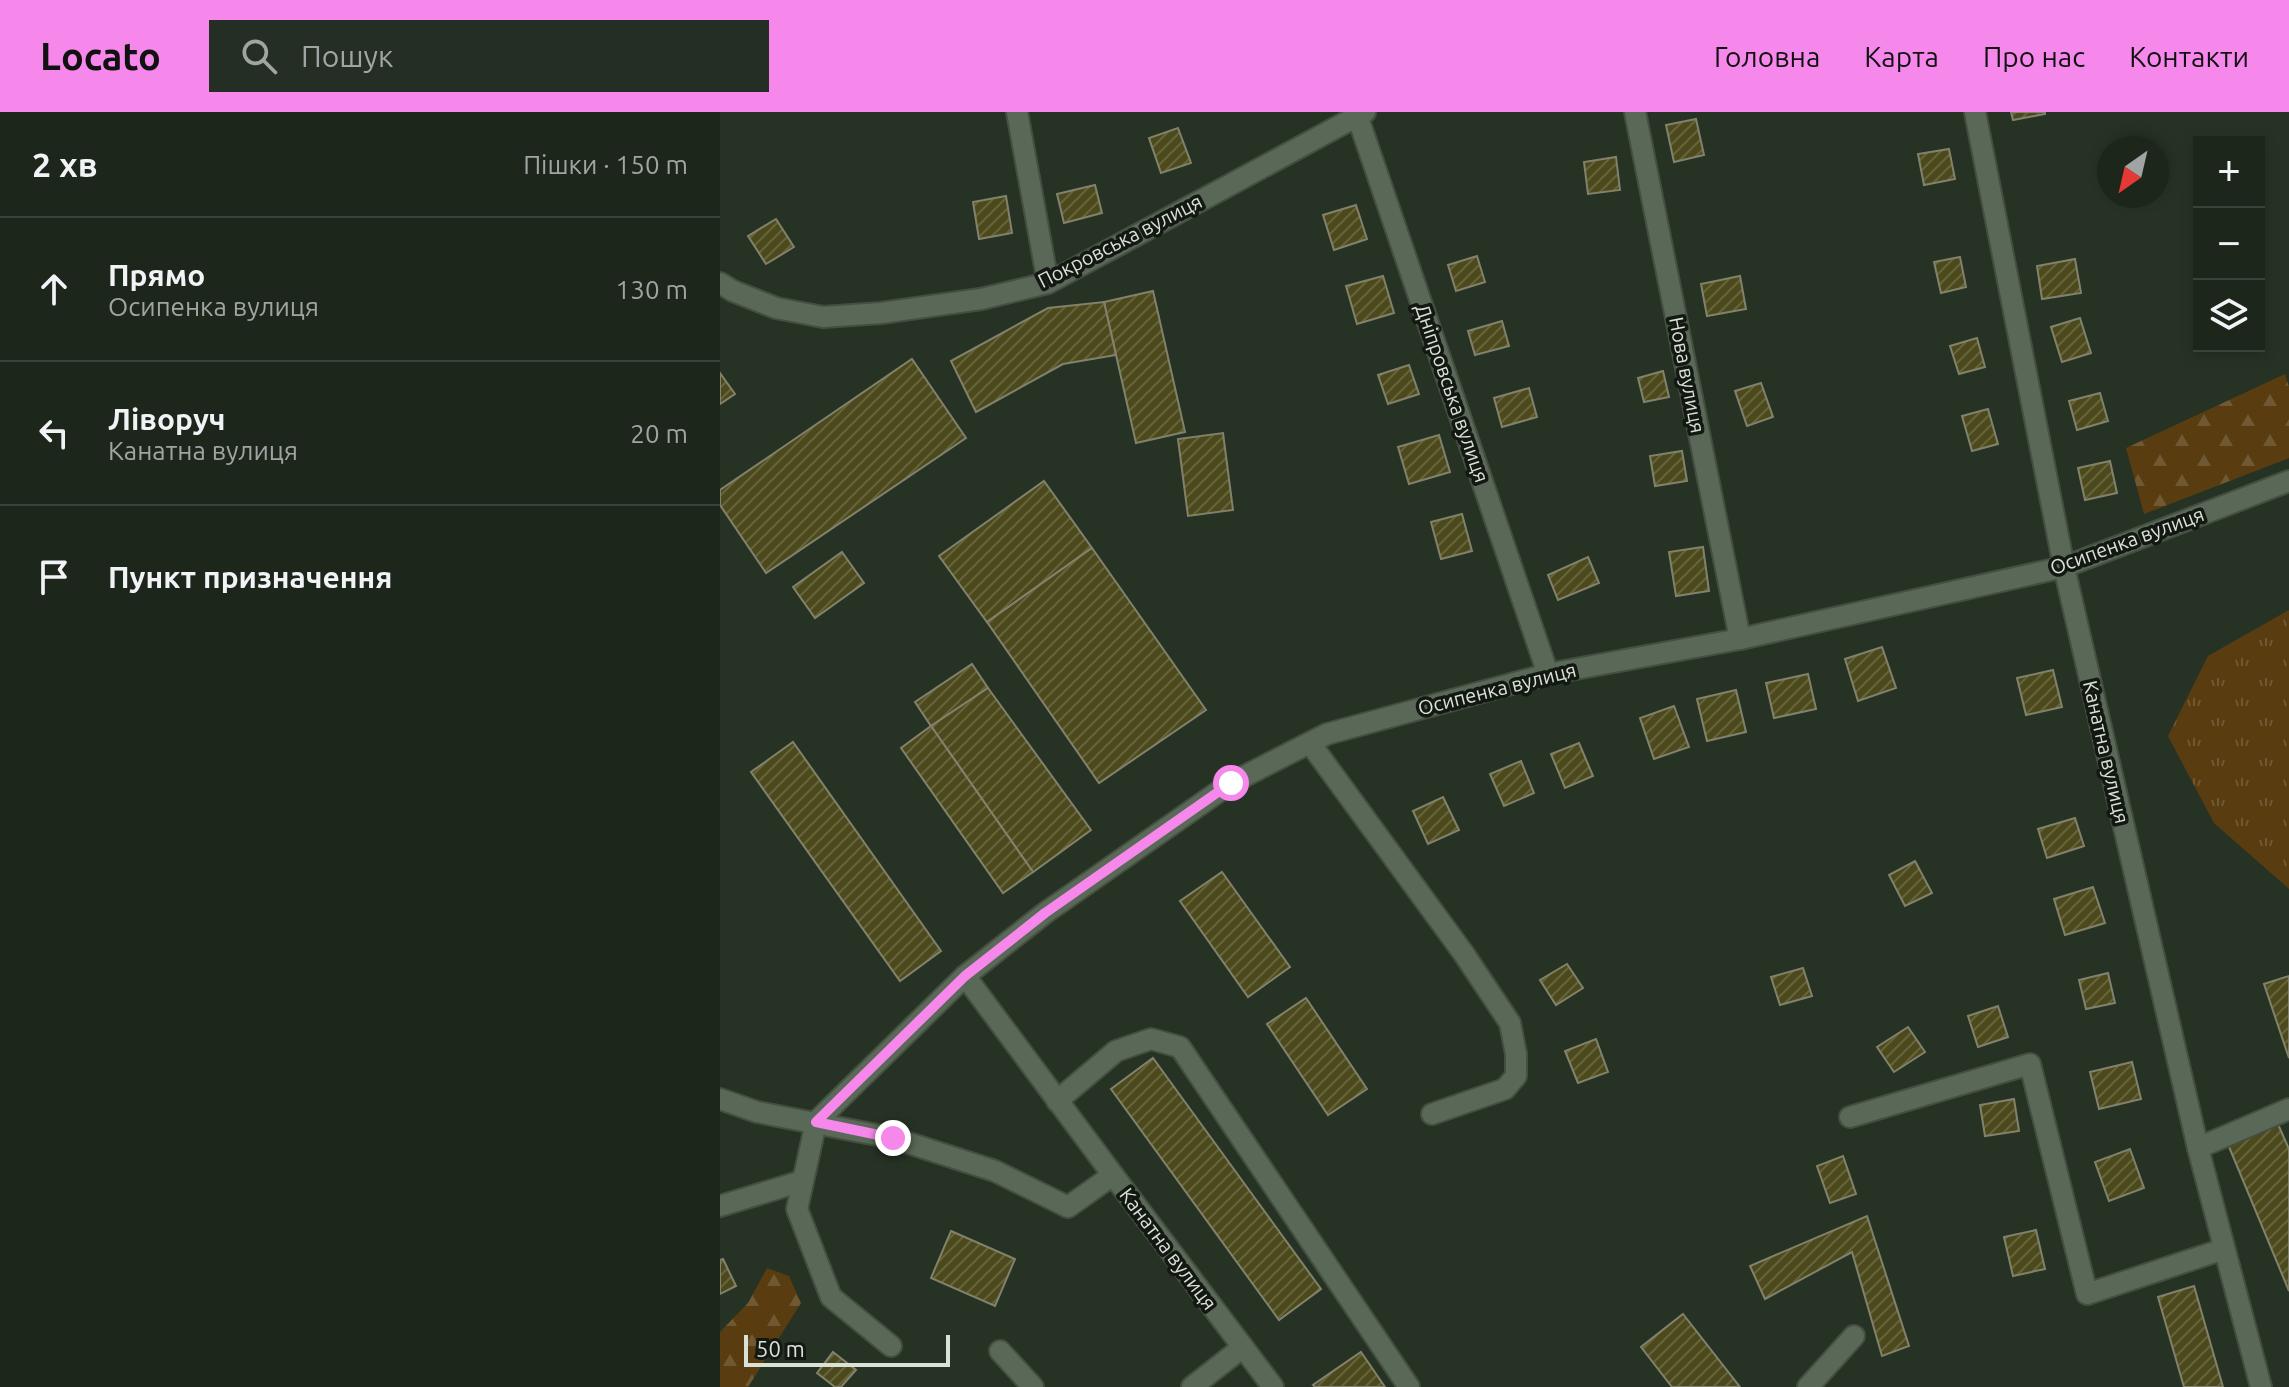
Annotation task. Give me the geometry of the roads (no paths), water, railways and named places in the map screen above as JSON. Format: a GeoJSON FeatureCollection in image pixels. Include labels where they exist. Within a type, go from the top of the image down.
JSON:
{"type":"FeatureCollection","features":[{"type":"Feature","properties":{"kind":"street"},"geometry":{"type":"LineString","coordinates":[[1017,112],[1048,283]]}},
{"type":"Feature","properties":{"kind":"street","name":"Нова вулиця"},"geometry":{"type":"LineString","coordinates":[[1635,112],[1740,639]]}},
{"type":"Feature","properties":{"kind":"street","name":"Канатна вулиця"},"geometry":{"type":"LineString","coordinates":[[1975,112],[2064,567],[2198,1148],[2261,1387]]}},
{"type":"Feature","properties":{"kind":"street","name":"Покровська вулиця"},"geometry":{"type":"LineString","coordinates":[[720,283],[776,308],[823,317],[881,313],[981,299],[1048,283],[1360,113]]}},
{"type":"Feature","properties":{"kind":"street","name":"Дніпровська вулиця"},"geometry":{"type":"LineString","coordinates":[[1360,113],[1548,674]]}},
{"type":"Feature","properties":{"kind":"street","name":"Осипенка вулиця"},"geometry":{"type":"LineString","coordinates":[[816,1122],[965,976],[1045,913],[1231,783],[1327,734],[1548,674],[1740,639],[2064,567],[2289,481]]}},
{"type":"Feature","properties":{"kind":"street"},"geometry":{"type":"LineString","coordinates":[[1310,743],[1464,954],[1510,1023],[1516,1054],[1516,1076],[1505,1089],[1432,1114]]}},
{"type":"Feature","properties":{"kind":"street"},"geometry":{"type":"LineString","coordinates":[[965,976],[1113,1175]]}},
{"type":"Feature","properties":{"kind":"street"},"geometry":{"type":"LineString","coordinates":[[1057,1101],[1116,1051],[1151,1039],[1180,1047],[1409,1387]]}},
{"type":"Feature","properties":{"kind":"street"},"geometry":{"type":"LineString","coordinates":[[1850,1117],[2030,1064],[2087,1294],[2224,1249]]}},
{"type":"Feature","properties":{"kind":"street"},"geometry":{"type":"LineString","coordinates":[[720,1099],[757,1112],[816,1122],[797,1209],[831,1297],[891,1346]]}},
{"type":"Feature","properties":{"kind":"street"},"geometry":{"type":"LineString","coordinates":[[2198,1148],[2289,1109]]}},
{"type":"Feature","properties":{"kind":"street","name":"Канатна вулиця"},"geometry":{"type":"LineString","coordinates":[[816,1122],[893,1138],[995,1171],[1068,1207],[1113,1175],[1273,1387]]}},
{"type":"Feature","properties":{"kind":"street"},"geometry":{"type":"LineString","coordinates":[[720,1206],[802,1181]]}},
{"type":"Feature","properties":{"kind":"street"},"geometry":{"type":"LineString","coordinates":[[1808,1387],[1854,1336]]}},
{"type":"Feature","properties":{"kind":"street"},"geometry":{"type":"LineString","coordinates":[[1192,1387],[1243,1347]]}},
{"type":"Feature","properties":{"kind":"street"},"geometry":{"type":"LineString","coordinates":[[1000,1351],[1033,1387]]}}]}
